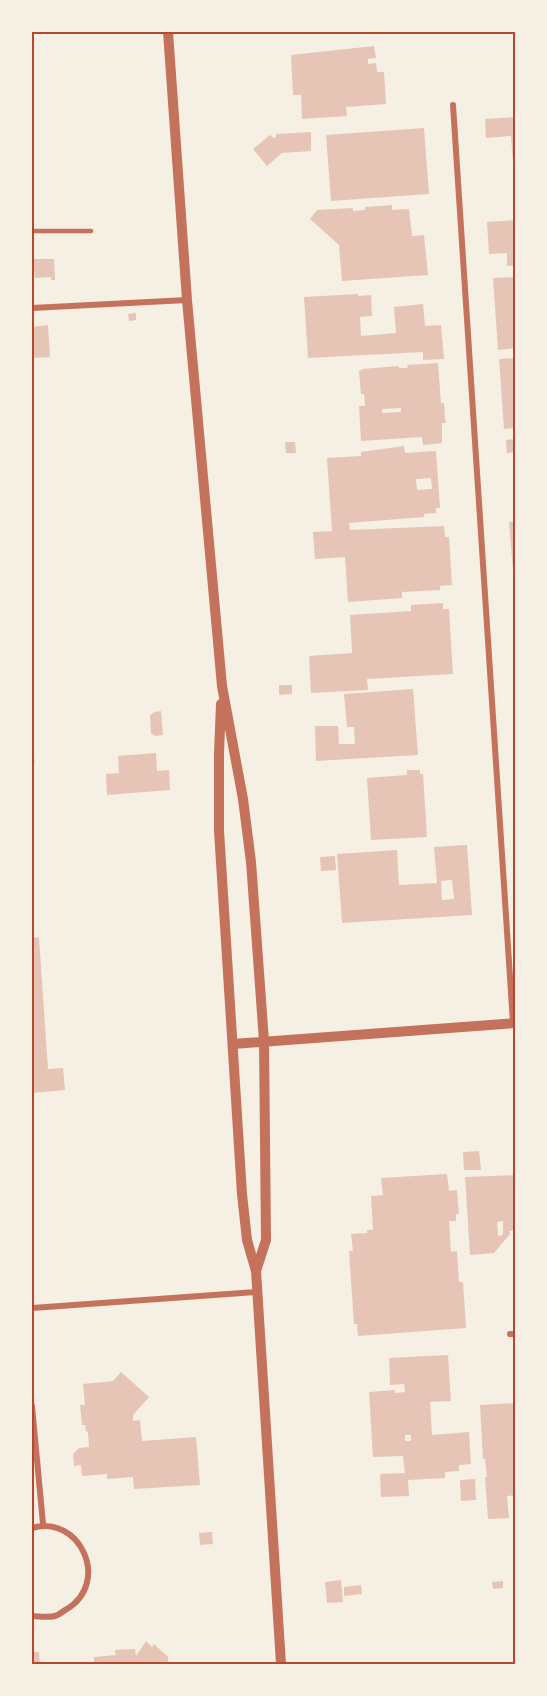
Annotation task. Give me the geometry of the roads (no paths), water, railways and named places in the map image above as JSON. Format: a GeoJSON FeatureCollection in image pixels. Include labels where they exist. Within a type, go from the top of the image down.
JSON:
{"type":"FeatureCollection","features":[{"type":"Feature","properties":{"kind":"street"},"geometry":{"type":"LineString","coordinates":[[168,32],[187,300],[222,686],[243,799],[251,862],[264,1041],[266,1240],[256,1270]]}},
{"type":"Feature","properties":{"kind":"street"},"geometry":{"type":"LineString","coordinates":[[233,1044],[514,1023],[453,105]]}},
{"type":"Feature","properties":{"kind":"street"},"geometry":{"type":"LineString","coordinates":[[32,308],[187,300]]}},
{"type":"Feature","properties":{"kind":"street"},"geometry":{"type":"LineString","coordinates":[[222,686],[219,831],[242,1194],[247,1240],[256,1270],[282,1665]]}},
{"type":"Feature","properties":{"kind":"street"},"geometry":{"type":"LineString","coordinates":[[32,1308],[257,1292]]}},
{"type":"Feature","properties":{"kind":"street"},"geometry":{"type":"LineString","coordinates":[[32,1406],[43,1524]]}},
{"type":"Feature","properties":{"kind":"street"},"geometry":{"type":"LineString","coordinates":[[32,1528],[43,1524],[68,1532],[85,1552],[89,1578],[78,1602],[55,1616],[32,1616]]}},
{"type":"Feature","properties":{"kind":"lane"},"geometry":{"type":"LineString","coordinates":[[32,231],[91,231]]}}]}
